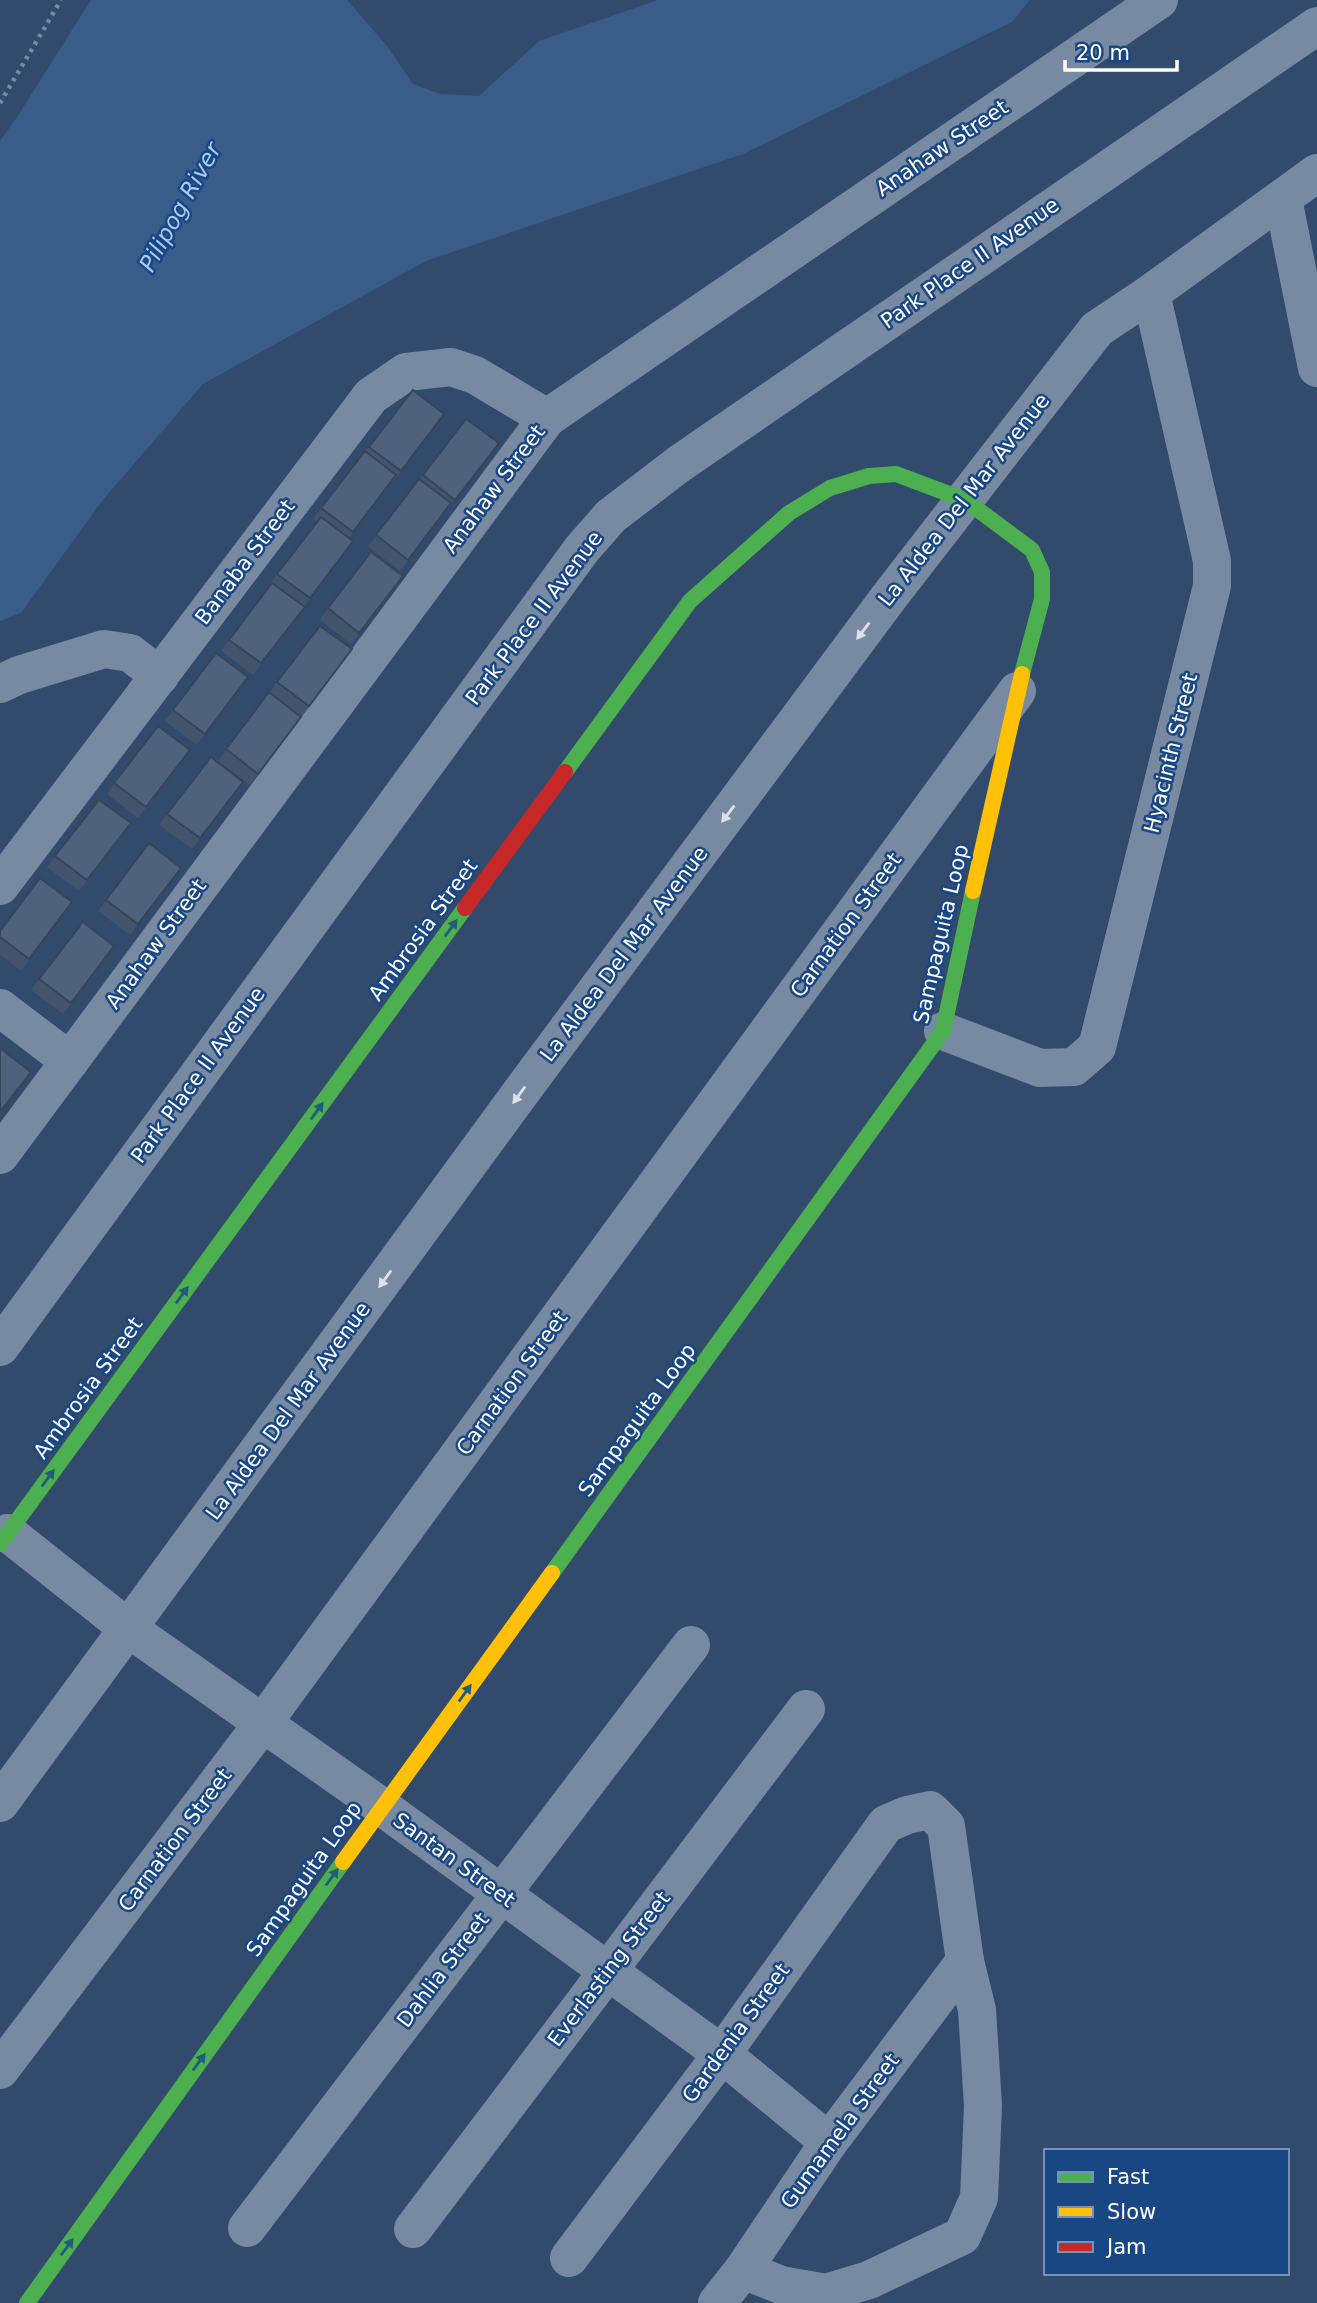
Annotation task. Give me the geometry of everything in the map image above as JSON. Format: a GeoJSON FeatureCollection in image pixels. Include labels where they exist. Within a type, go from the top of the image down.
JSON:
{"type":"FeatureCollection","features":[{"type":"Feature","properties":{"kind":"street","name":"Anahaw Street"},"geometry":{"type":"LineString","coordinates":[[0,1155],[547,418],[1159,0]]}},
{"type":"Feature","properties":{"kind":"street","name":"Park Place II Avenue"},"geometry":{"type":"LineString","coordinates":[[0,1347],[582,549],[611,516],[701,448],[1317,26]]}},
{"type":"Feature","properties":{"kind":"street","name":"La Aldea Del Mar Avenue"},"geometry":{"type":"LineString","coordinates":[[0,1803],[527,1084],[889,597],[1097,329],[1283,200],[1317,173]]}},
{"type":"Feature","properties":{"kind":"street"},"geometry":{"type":"LineString","coordinates":[[1283,200],[1317,368]]}},
{"type":"Feature","properties":{"kind":"street","name":"Hyacinth Street"},"geometry":{"type":"LineString","coordinates":[[943,1031],[1040,1068],[1074,1067],[1097,1046],[1212,586],[1212,561],[1151,293]]}},
{"type":"Feature","properties":{"kind":"street","name":"Banaba Street"},"geometry":{"type":"LineString","coordinates":[[0,886],[371,396],[406,372],[451,366],[475,375],[547,418]]}},
{"type":"Feature","properties":{"kind":"street","name":"Ambrosia Street"},"geometry":{"type":"LineString","coordinates":[[4,1539],[690,601],[789,513],[830,488],[869,476],[896,474],[965,500]]}},
{"type":"Feature","properties":{"kind":"street","name":"Sampaguita Loop"},"geometry":{"type":"LineString","coordinates":[[27,2303],[943,1031],[1017,691],[1042,599],[1042,572],[1032,550],[965,500]]}},
{"type":"Feature","properties":{"kind":"street"},"geometry":{"type":"LineString","coordinates":[[0,684],[19,675],[104,649],[130,653],[160,676]]}},
{"type":"Feature","properties":{"kind":"street","name":"Carnation Street"},"geometry":{"type":"LineString","coordinates":[[0,2070],[263,1723],[1017,691]]}},
{"type":"Feature","properties":{"kind":"street"},"geometry":{"type":"LineString","coordinates":[[0,1008],[70,1061]]}},
{"type":"Feature","properties":{"kind":"street","name":"Santan Street"},"geometry":{"type":"LineString","coordinates":[[4,1539],[382,1807],[722,2054],[829,2142]]}},
{"type":"Feature","properties":{"kind":"street","name":"Dahlia Street"},"geometry":{"type":"LineString","coordinates":[[247,2228],[691,1645]]}},
{"type":"Feature","properties":{"kind":"street","name":"Everlasting Street"},"geometry":{"type":"LineString","coordinates":[[413,2229],[806,1709]]}},
{"type":"Feature","properties":{"kind":"street","name":"Gardenia Street"},"geometry":{"type":"LineString","coordinates":[[569,2258],[722,2054],[886,1824],[907,1815],[930,1810],[946,1826],[965,1961]]}},
{"type":"Feature","properties":{"kind":"street"},"geometry":{"type":"LineString","coordinates":[[743,2270],[782,2285],[826,2293],[869,2280],[962,2236],[979,2198],[983,2106],[977,2010],[965,1961]]}},
{"type":"Feature","properties":{"kind":"street","name":"Gumamela Street"},"geometry":{"type":"LineString","coordinates":[[717,2303],[743,2270],[829,2142],[965,1961]]}},
{"type":"Feature","properties":{"kind":"path"},"geometry":{"type":"LineString","coordinates":[[0,103],[61,0]]}},
{"type":"Feature","properties":{"kind":"water","name":"Pilipog River"},"geometry":{"type":"Polygon","coordinates":[[[91,0],[347,0],[387,46],[413,84],[440,94],[479,96],[539,41],[658,0],[1030,0],[1012,22],[743,154],[426,261],[203,384],[102,501],[21,613],[0,621],[0,141],[91,0]]]}},
{"type":"Feature","properties":{"kind":"building"},"geometry":{"type":"Polygon","coordinates":[[[413,390],[444,414],[401,471],[369,447],[413,390]]]}},
{"type":"Feature","properties":{"kind":"building"},"geometry":{"type":"Polygon","coordinates":[[[466,419],[499,443],[455,500],[423,475],[466,419]]]}},
{"type":"Feature","properties":{"kind":"building"},"geometry":{"type":"Polygon","coordinates":[[[365,451],[396,475],[353,532],[321,508],[365,451]]]}},
{"type":"Feature","properties":{"kind":"building"},"geometry":{"type":"Polygon","coordinates":[[[419,479],[451,503],[408,560],[376,535],[419,479]]]}},
{"type":"Feature","properties":{"kind":"building"},"geometry":{"type":"Polygon","coordinates":[[[321,517],[353,541],[310,598],[277,574],[321,517]]]}},
{"type":"Feature","properties":{"kind":"building"},"geometry":{"type":"Polygon","coordinates":[[[371,552],[403,576],[359,633],[328,608],[371,552]]]}},
{"type":"Feature","properties":{"kind":"building"},"geometry":{"type":"Polygon","coordinates":[[[272,583],[305,607],[261,663],[229,640],[272,583]]]}},
{"type":"Feature","properties":{"kind":"building"},"geometry":{"type":"Polygon","coordinates":[[[320,626],[352,649],[309,706],[277,682],[320,626]]]}},
{"type":"Feature","properties":{"kind":"building"},"geometry":{"type":"Polygon","coordinates":[[[216,653],[248,677],[205,734],[173,710],[216,653]]]}},
{"type":"Feature","properties":{"kind":"building"},"geometry":{"type":"Polygon","coordinates":[[[269,692],[301,717],[258,774],[226,749],[269,692]]]}},
{"type":"Feature","properties":{"kind":"building"},"geometry":{"type":"Polygon","coordinates":[[[158,726],[190,750],[146,807],[114,783],[158,726]]]}},
{"type":"Feature","properties":{"kind":"building"},"geometry":{"type":"Polygon","coordinates":[[[211,757],[243,782],[200,838],[167,814],[211,757]]]}},
{"type":"Feature","properties":{"kind":"building"},"geometry":{"type":"Polygon","coordinates":[[[99,800],[131,823],[87,880],[55,856],[99,800]]]}},
{"type":"Feature","properties":{"kind":"building"},"geometry":{"type":"Polygon","coordinates":[[[149,843],[181,868],[138,924],[106,900],[149,843]]]}},
{"type":"Feature","properties":{"kind":"building"},"geometry":{"type":"Polygon","coordinates":[[[40,878],[72,902],[29,959],[0,937],[0,931],[40,878]]]}},
{"type":"Feature","properties":{"kind":"building"},"geometry":{"type":"Polygon","coordinates":[[[83,922],[114,946],[71,1003],[39,979],[83,922]]]}},
{"type":"Feature","properties":{"kind":"building"},"geometry":{"type":"Polygon","coordinates":[[[0,1048],[31,1072],[0,1112],[0,1048]]]}},
{"type":"Feature","properties":{"kind":"traffic: fast"},"geometry":{"type":"LineString","coordinates":[[565,772],[690,601],[789,513],[830,488],[869,476],[896,474],[965,500],[1032,550],[1042,572],[1042,599],[1022,674]]}},
{"type":"Feature","properties":{"kind":"traffic: fast"},"geometry":{"type":"LineString","coordinates":[[552,1573],[943,1031],[973,891]]}},
{"type":"Feature","properties":{"kind":"traffic: fast"},"geometry":{"type":"LineString","coordinates":[[0,1544],[465,908]]}},
{"type":"Feature","properties":{"kind":"traffic: fast"},"geometry":{"type":"LineString","coordinates":[[27,2303],[343,1862]]}},
{"type":"Feature","properties":{"kind":"traffic: slow"},"geometry":{"type":"LineString","coordinates":[[973,891],[1022,674]]}},
{"type":"Feature","properties":{"kind":"traffic: slow"},"geometry":{"type":"LineString","coordinates":[[343,1862],[552,1573]]}},
{"type":"Feature","properties":{"kind":"traffic: jam"},"geometry":{"type":"LineString","coordinates":[[465,908],[565,772]]}}]}
